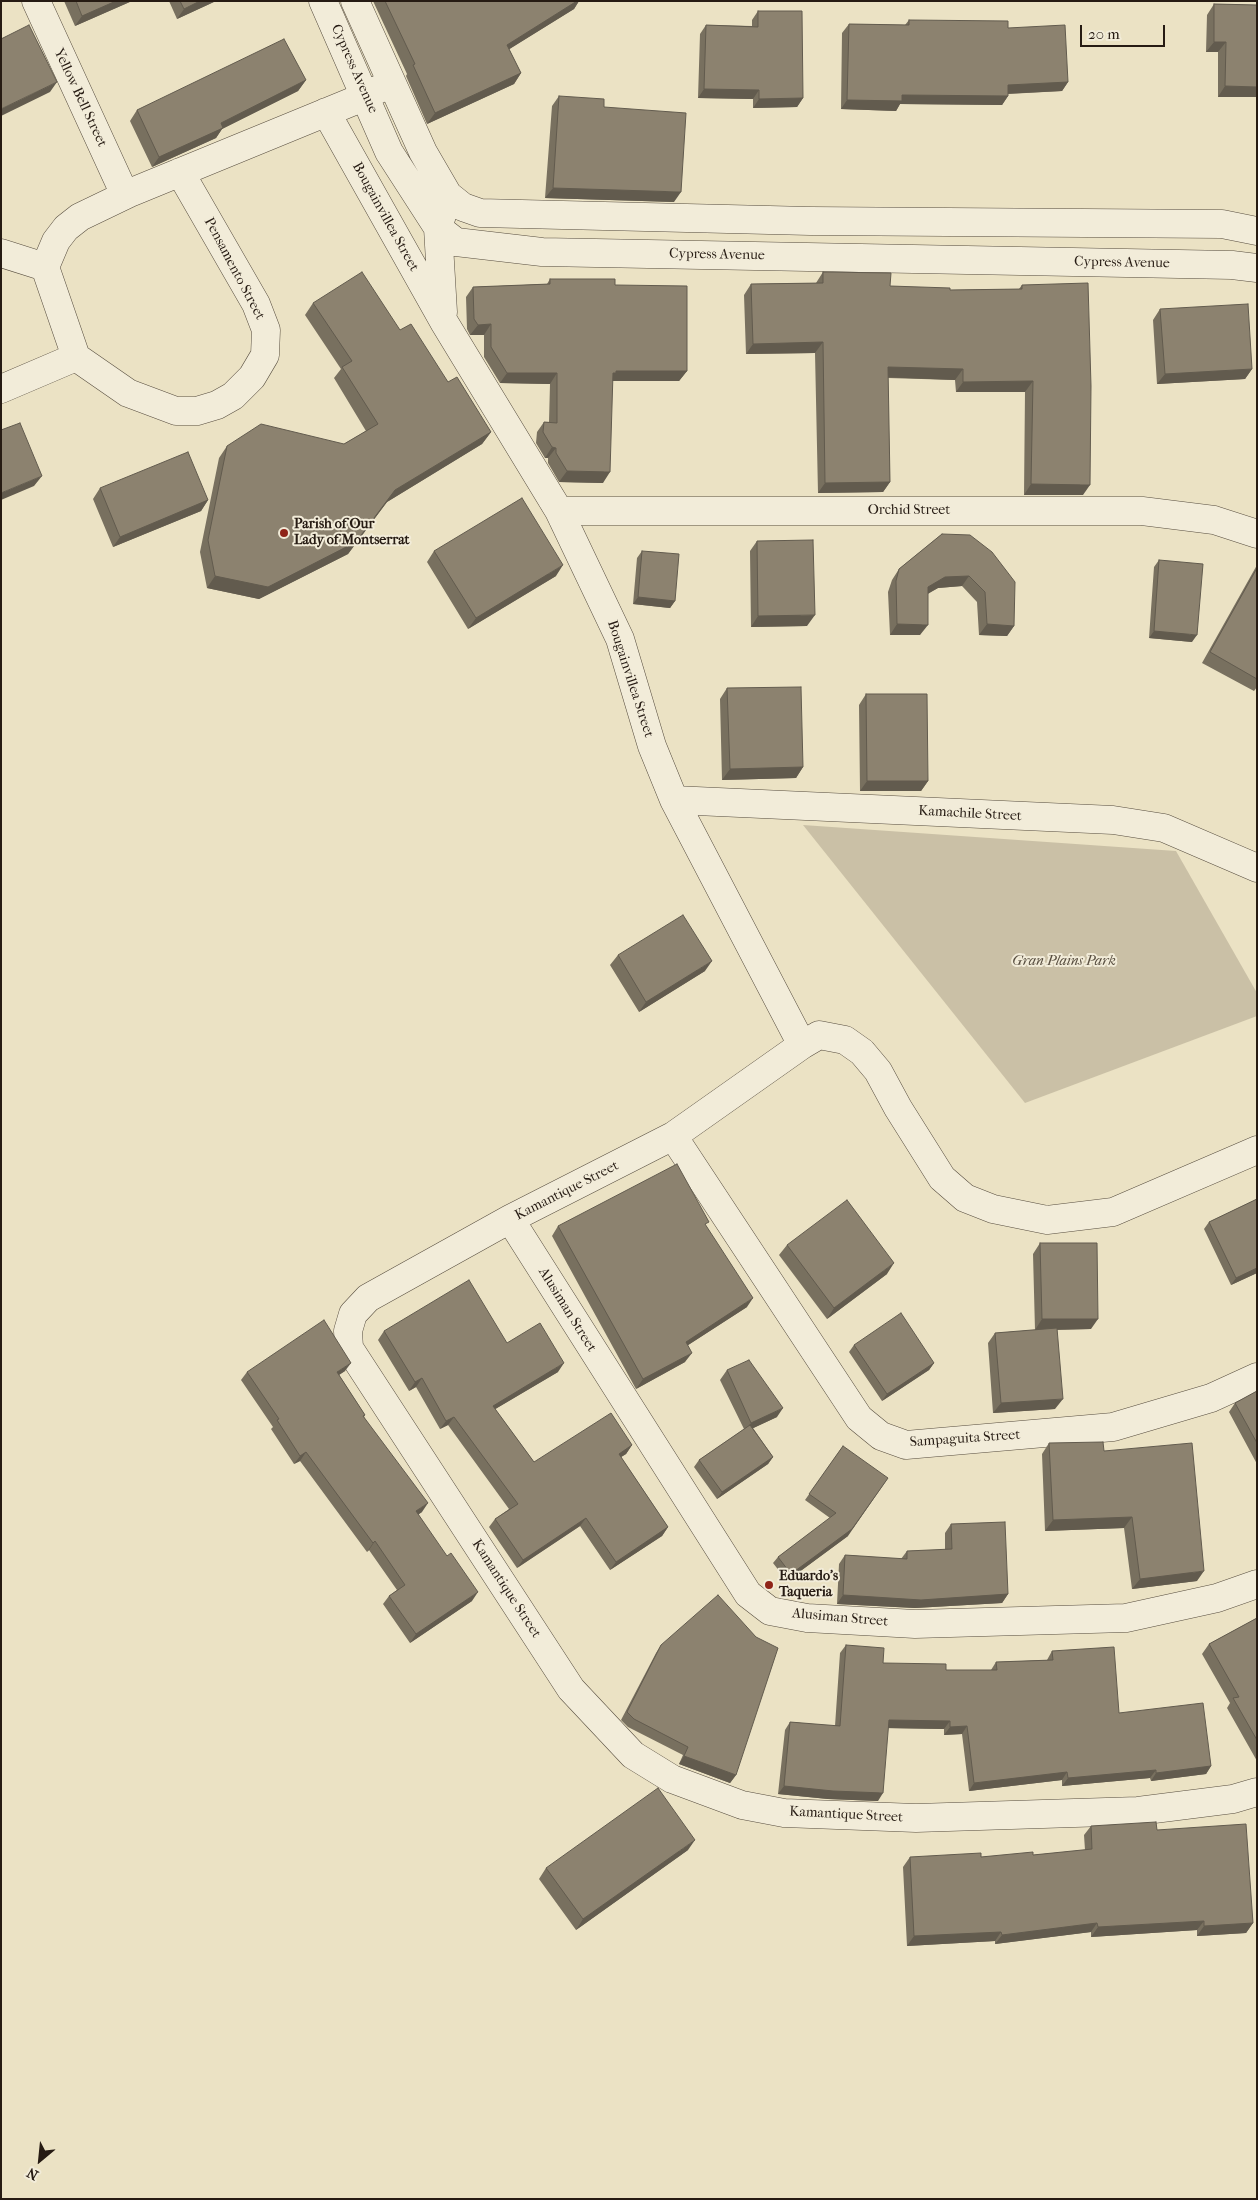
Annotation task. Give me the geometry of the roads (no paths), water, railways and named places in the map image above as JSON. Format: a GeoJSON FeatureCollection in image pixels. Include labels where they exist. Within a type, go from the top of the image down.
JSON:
{"type":"FeatureCollection","features":[{"type":"Feature","properties":{"kind":"street","name":"Yellow Bell Street"},"geometry":{"type":"LineString","coordinates":[[36,1],[125,195]]}},
{"type":"Feature","properties":{"kind":"street","name":"Cypress Avenue"},"geometry":{"type":"LineString","coordinates":[[355,1],[423,152],[448,195],[463,207],[480,213],[810,221],[1222,224],[1257,231]]}},
{"type":"Feature","properties":{"kind":"street","name":"Cypress Avenue"},"geometry":{"type":"LineString","coordinates":[[331,5],[389,152],[438,228],[456,242],[532,251],[1232,265],[1257,268]]}},
{"type":"Feature","properties":{"kind":"street"},"geometry":{"type":"LineString","coordinates":[[1,389],[76,357],[44,267],[56,240],[66,228],[80,218],[125,195],[366,96],[391,82]]}},
{"type":"Feature","properties":{"kind":"street","name":"Bougainvillea Street"},"geometry":{"type":"LineString","coordinates":[[326,112],[444,322],[559,511],[620,639],[652,746],[674,800],[802,1045]]}},
{"type":"Feature","properties":{"kind":"street","name":"Pensamento Street"},"geometry":{"type":"LineString","coordinates":[[76,357],[128,394],[176,410],[197,411],[217,405],[232,396],[252,377],[265,355],[266,330],[256,304],[180,172]]}},
{"type":"Feature","properties":{"kind":"street"},"geometry":{"type":"LineString","coordinates":[[438,228],[448,195]]}},
{"type":"Feature","properties":{"kind":"street"},"geometry":{"type":"LineString","coordinates":[[810,221],[811,257]]}},
{"type":"Feature","properties":{"kind":"street","name":"Bougainvillea Street"},"geometry":{"type":"LineString","coordinates":[[438,228],[444,322]]}},
{"type":"Feature","properties":{"kind":"street"},"geometry":{"type":"LineString","coordinates":[[1,253],[44,267]]}},
{"type":"Feature","properties":{"kind":"street","name":"Orchid Street"},"geometry":{"type":"LineString","coordinates":[[559,511],[1142,511],[1214,520],[1257,534]]}},
{"type":"Feature","properties":{"kind":"street","name":"Kamachile Street"},"geometry":{"type":"LineString","coordinates":[[674,800],[1113,820],[1164,828],[1257,868]]}},
{"type":"Feature","properties":{"kind":"street","name":"Kamantique Street"},"geometry":{"type":"LineString","coordinates":[[1257,1150],[1113,1212],[1047,1220],[993,1209],[965,1198],[942,1178],[898,1108],[878,1071],[862,1052],[845,1040],[832,1036],[818,1035],[673,1136],[510,1220],[368,1298],[353,1314],[348,1332],[349,1348],[571,1690],[633,1755],[672,1779],[742,1805],[784,1813],[916,1818],[1138,1811],[1233,1799],[1257,1792]]}},
{"type":"Feature","properties":{"kind":"street","name":"Sampaguita Street"},"geometry":{"type":"LineString","coordinates":[[673,1136],[859,1418],[881,1436],[906,1445],[1113,1427],[1195,1403],[1257,1377]]}},
{"type":"Feature","properties":{"kind":"street","name":"Alusiman Street"},"geometry":{"type":"LineString","coordinates":[[510,1220],[748,1594],[770,1611],[807,1618],[915,1624],[1126,1618],[1217,1598],[1257,1584]]}},
{"type":"Feature","properties":{"kind":"place","name":"Parish of Our Lady of Montserrat"},"geometry":{"type":"Point","coordinates":[284,533]}},
{"type":"Feature","properties":{"kind":"place","name":"Eduardo's Taqueria"},"geometry":{"type":"Point","coordinates":[769,1585]}},
{"type":"Feature","properties":{"kind":"park label","name":"Gran Plains Park"},"geometry":{"type":"Point","coordinates":[1064,962]}}]}
